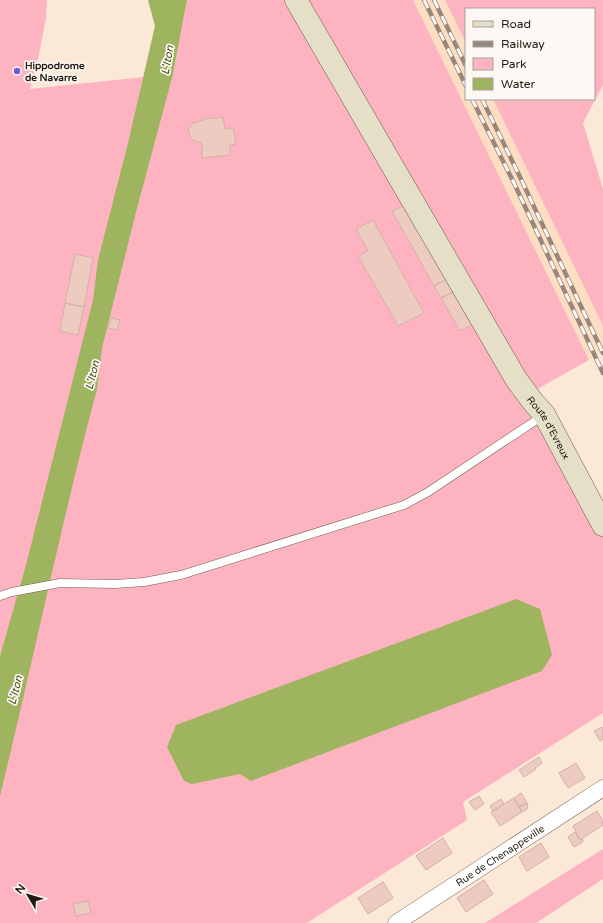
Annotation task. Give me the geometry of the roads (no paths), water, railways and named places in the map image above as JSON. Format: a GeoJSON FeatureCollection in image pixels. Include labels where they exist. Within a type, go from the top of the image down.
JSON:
{"type":"FeatureCollection","features":[{"type":"Feature","properties":{"kind":"main road","name":"Route d'Evreux"},"geometry":{"type":"LineString","coordinates":[[296,0],[516,379],[548,421],[600,519]]}},
{"type":"Feature","properties":{"kind":"street","name":"Rue de Chenappeville"},"geometry":{"type":"LineString","coordinates":[[396,923],[603,788]]}},
{"type":"Feature","properties":{"kind":"lane"},"geometry":{"type":"LineString","coordinates":[[0,596],[12,592],[60,583],[115,584],[181,574],[404,505],[548,421]]}},
{"type":"Feature","properties":{"kind":"water","name":"L'Iton"},"geometry":{"type":"Polygon","coordinates":[[[148,0],[187,0],[173,74],[102,348],[97,389],[71,491],[0,796],[0,656],[26,565],[93,300],[98,260],[128,143],[155,26],[148,0]]]}},
{"type":"Feature","properties":{"kind":"water"},"geometry":{"type":"Polygon","coordinates":[[[516,599],[540,609],[552,655],[542,671],[251,781],[240,774],[192,784],[184,781],[167,747],[176,725],[516,599]]]}},
{"type":"Feature","properties":{"kind":"railway"},"geometry":{"type":"LineString","coordinates":[[424,0],[465,84]]}},
{"type":"Feature","properties":{"kind":"railway"},"geometry":{"type":"LineString","coordinates":[[434,0],[465,64]]}},
{"type":"Feature","properties":{"kind":"railway"},"geometry":{"type":"LineString","coordinates":[[472,100],[513,181],[603,373]]}},
{"type":"Feature","properties":{"kind":"railway"},"geometry":{"type":"LineString","coordinates":[[482,100],[603,353]]}},
{"type":"Feature","properties":{"kind":"place","name":"Hippodrome de Navarre"},"geometry":{"type":"Point","coordinates":[17,71]}}]}
